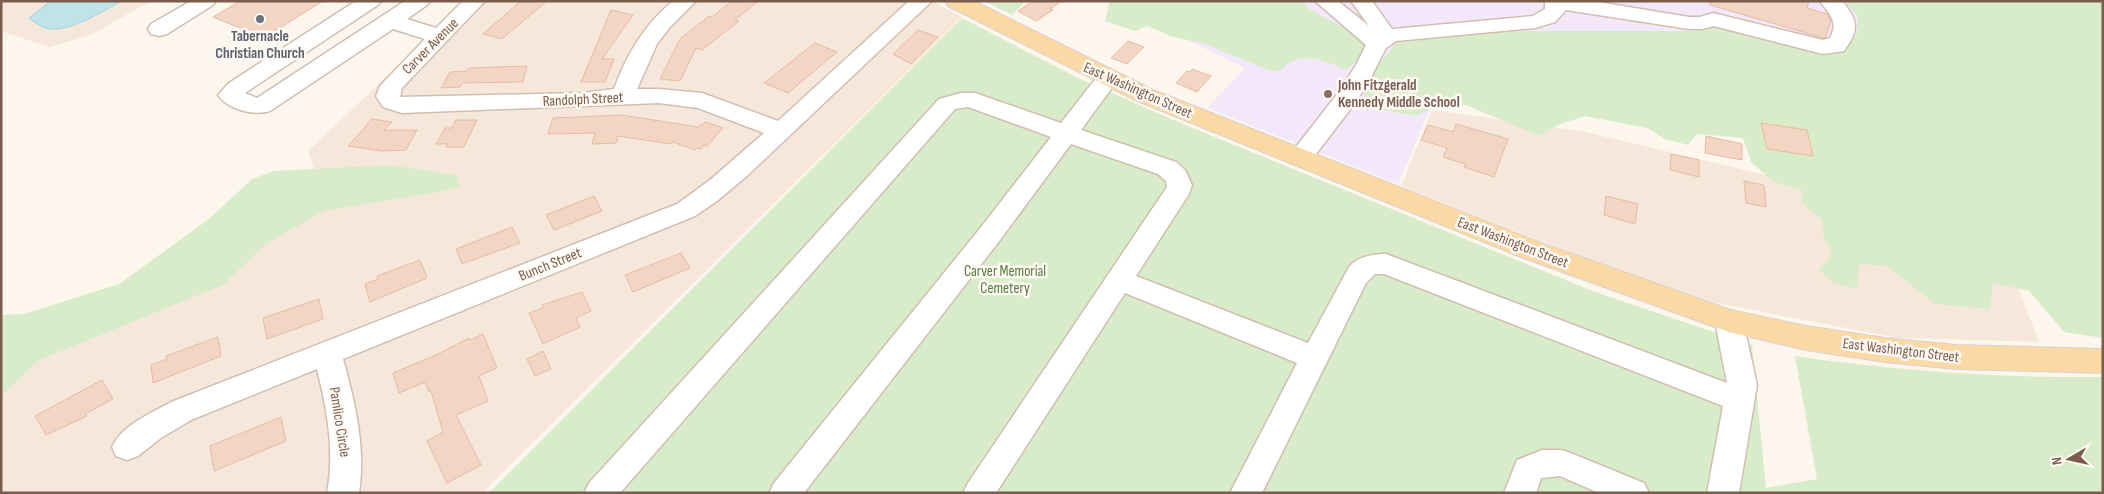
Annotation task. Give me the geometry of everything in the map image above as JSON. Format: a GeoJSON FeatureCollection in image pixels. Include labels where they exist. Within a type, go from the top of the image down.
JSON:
{"type":"FeatureCollection","features":[{"type":"Feature","properties":{"kind":"main road","name":"East Washington Street"},"geometry":{"type":"LineString","coordinates":[[956,1],[1144,95],[1531,250],[1729,321],[1806,338],[1956,358],[2103,361]]}},
{"type":"Feature","properties":{"kind":"street"},"geometry":{"type":"LineString","coordinates":[[158,29],[206,1]]}},
{"type":"Feature","properties":{"kind":"street","name":"Carver Avenue"},"geometry":{"type":"LineString","coordinates":[[388,93],[391,86],[475,1]]}},
{"type":"Feature","properties":{"kind":"street"},"geometry":{"type":"LineString","coordinates":[[623,96],[635,62],[646,42],[659,24],[686,1]]}},
{"type":"Feature","properties":{"kind":"street","name":"Bunch Street"},"geometry":{"type":"LineString","coordinates":[[127,447],[150,429],[181,411],[686,210],[709,196],[922,1]]}},
{"type":"Feature","properties":{"kind":"street"},"geometry":{"type":"LineString","coordinates":[[1326,1],[1378,44]]}},
{"type":"Feature","properties":{"kind":"street"},"geometry":{"type":"LineString","coordinates":[[1300,156],[1342,105],[1378,44],[1382,30],[1362,1]]}},
{"type":"Feature","properties":{"kind":"street"},"geometry":{"type":"LineString","coordinates":[[1378,44],[1388,36],[1398,34],[1535,22],[1547,19],[1557,8],[1556,2],[1613,6],[1689,23],[1702,23],[1713,19],[1823,47],[1836,46],[1844,37],[1846,25],[1839,9],[1830,1]]}},
{"type":"Feature","properties":{"kind":"street"},"geometry":{"type":"LineString","coordinates":[[391,21],[439,36]]}},
{"type":"Feature","properties":{"kind":"street"},"geometry":{"type":"LineString","coordinates":[[785,493],[1067,134],[1108,78]]}},
{"type":"Feature","properties":{"kind":"street","name":"Randolph Street"},"geometry":{"type":"LineString","coordinates":[[388,93],[391,102],[402,105],[659,96],[702,101],[780,132]]}},
{"type":"Feature","properties":{"kind":"street"},"geometry":{"type":"LineString","coordinates":[[600,493],[947,104],[956,100],[975,100],[1167,168],[1176,174],[1180,182],[1180,188],[979,493]]}},
{"type":"Feature","properties":{"kind":"street"},"geometry":{"type":"LineString","coordinates":[[1246,493],[1361,268],[1372,264],[1386,264],[1740,400]]}},
{"type":"Feature","properties":{"kind":"street"},"geometry":{"type":"LineString","coordinates":[[1120,280],[1314,358]]}},
{"type":"Feature","properties":{"kind":"street"},"geometry":{"type":"LineString","coordinates":[[1723,493],[1742,385],[1729,321]]}},
{"type":"Feature","properties":{"kind":"street","name":"Pamlico Circle"},"geometry":{"type":"LineString","coordinates":[[327,352],[347,447],[346,484],[343,493]]}},
{"type":"Feature","properties":{"kind":"street"},"geometry":{"type":"LineString","coordinates":[[1520,493],[1528,469],[1542,463],[1562,463],[1633,493]]}},
{"type":"Feature","properties":{"kind":"lane"},"geometry":{"type":"LineString","coordinates":[[371,1],[237,88],[230,95],[253,106],[262,106],[420,1]]}},
{"type":"Feature","properties":{"kind":"shaded area"},"geometry":{"type":"Polygon","coordinates":[[[1,1],[151,1],[89,36],[49,47],[1,31],[1,1]]]}},
{"type":"Feature","properties":{"kind":"shaded area"},"geometry":{"type":"Polygon","coordinates":[[[466,1],[932,1],[962,17],[482,493],[1,493],[1,364],[321,191],[308,151],[466,1]]]}},
{"type":"Feature","properties":{"kind":"shaded area","name":"John Fitzgerald Kennedy Middle School"},"geometry":{"type":"Polygon","coordinates":[[[1230,1],[2103,1],[2103,87],[1449,65],[1398,184],[1207,108],[1245,68],[1183,38],[1230,1]]]}},
{"type":"Feature","properties":{"kind":"shaded area"},"geometry":{"type":"Polygon","coordinates":[[[1432,110],[1581,131],[1850,195],[2006,256],[2039,342],[1898,338],[1716,303],[1602,265],[1401,186],[1432,110]]]}},
{"type":"Feature","properties":{"kind":"green space"},"geometry":{"type":"Polygon","coordinates":[[[984,1],[1026,1],[1012,15],[984,1]]]}},
{"type":"Feature","properties":{"kind":"green space"},"geometry":{"type":"Polygon","coordinates":[[[1110,1],[1302,1],[1309,9],[1345,28],[1368,30],[1362,52],[1346,70],[1320,60],[1303,58],[1287,64],[1280,71],[1268,70],[1203,43],[1173,37],[1147,26],[1135,31],[1105,21],[1110,1]]]}},
{"type":"Feature","properties":{"kind":"green space"},"geometry":{"type":"Polygon","coordinates":[[[1844,1],[2103,1],[2103,338],[2064,332],[2029,291],[1993,283],[1990,309],[1935,304],[1887,266],[1860,264],[1856,289],[1832,282],[1819,270],[1832,254],[1823,235],[1822,219],[1801,203],[1803,191],[1774,182],[1751,162],[1743,138],[1697,134],[1688,145],[1665,139],[1647,128],[1585,116],[1558,125],[1539,136],[1466,105],[1444,103],[1416,116],[1377,109],[1359,89],[1396,43],[1502,31],[1694,31],[1724,20],[1826,45],[1848,42],[1857,34],[1858,16],[1844,1]]]}},
{"type":"Feature","properties":{"kind":"green space","name":"Carver Memorial Cemetery"},"geometry":{"type":"Polygon","coordinates":[[[962,18],[1080,79],[1183,124],[1595,292],[1752,345],[1766,488],[1817,479],[1795,356],[1872,366],[1987,375],[2103,377],[2103,493],[489,493],[962,18]]]}},
{"type":"Feature","properties":{"kind":"green space"},"geometry":{"type":"Polygon","coordinates":[[[389,165],[457,175],[459,187],[324,211],[267,243],[223,285],[39,360],[1,396],[1,315],[24,314],[119,284],[209,219],[252,179],[273,171],[389,165]]]}},
{"type":"Feature","properties":{"kind":"water"},"geometry":{"type":"Polygon","coordinates":[[[51,1],[121,1],[77,24],[59,29],[51,29],[40,26],[30,17],[51,1]]]}},
{"type":"Feature","properties":{"kind":"building","name":"Tabernacle Christian Church"},"geometry":{"type":"Polygon","coordinates":[[[240,1],[323,1],[264,38],[213,17],[240,1]]]}},
{"type":"Feature","properties":{"kind":"building"},"geometry":{"type":"Polygon","coordinates":[[[521,1],[547,1],[502,39],[483,34],[521,1]]]}},
{"type":"Feature","properties":{"kind":"building"},"geometry":{"type":"Polygon","coordinates":[[[732,1],[758,1],[735,20],[739,21],[702,50],[696,48],[680,81],[660,79],[680,39],[732,1]]]}},
{"type":"Feature","properties":{"kind":"building"},"geometry":{"type":"Polygon","coordinates":[[[1033,1],[1062,1],[1050,9],[1053,10],[1036,21],[1018,11],[1033,1]]]}},
{"type":"Feature","properties":{"kind":"building"},"geometry":{"type":"Polygon","coordinates":[[[1710,1],[1809,1],[1807,8],[1827,14],[1831,21],[1826,37],[1823,38],[1710,5],[1710,1]]]}},
{"type":"Feature","properties":{"kind":"building"},"geometry":{"type":"Polygon","coordinates":[[[611,10],[633,15],[602,59],[614,59],[605,82],[581,82],[611,10]]]}},
{"type":"Feature","properties":{"kind":"building"},"geometry":{"type":"Polygon","coordinates":[[[918,30],[938,37],[911,64],[893,54],[918,30]]]}},
{"type":"Feature","properties":{"kind":"building"},"geometry":{"type":"Polygon","coordinates":[[[1128,41],[1144,47],[1127,64],[1111,58],[1128,41]]]}},
{"type":"Feature","properties":{"kind":"building"},"geometry":{"type":"Polygon","coordinates":[[[815,43],[837,52],[788,93],[764,83],[815,43]]]}},
{"type":"Feature","properties":{"kind":"building"},"geometry":{"type":"Polygon","coordinates":[[[527,66],[523,82],[462,83],[460,87],[441,88],[450,72],[467,71],[469,68],[527,66]]]}},
{"type":"Feature","properties":{"kind":"building"},"geometry":{"type":"Polygon","coordinates":[[[1192,69],[1211,76],[1197,92],[1176,83],[1187,71],[1190,72],[1192,69]]]}},
{"type":"Feature","properties":{"kind":"building"},"geometry":{"type":"Polygon","coordinates":[[[622,115],[698,127],[706,122],[723,128],[707,146],[704,145],[701,149],[697,148],[695,150],[673,142],[671,144],[618,136],[616,143],[592,144],[595,133],[548,134],[553,118],[622,115]]]}},
{"type":"Feature","properties":{"kind":"building"},"geometry":{"type":"Polygon","coordinates":[[[372,119],[392,122],[384,130],[417,130],[406,150],[382,151],[348,146],[372,119]]]}},
{"type":"Feature","properties":{"kind":"building"},"geometry":{"type":"Polygon","coordinates":[[[456,120],[477,120],[464,147],[446,147],[448,144],[436,144],[445,128],[452,128],[456,120]]]}},
{"type":"Feature","properties":{"kind":"building"},"geometry":{"type":"Polygon","coordinates":[[[1761,123],[1807,130],[1813,156],[1767,149],[1761,123]]]}},
{"type":"Feature","properties":{"kind":"building"},"geometry":{"type":"Polygon","coordinates":[[[1456,124],[1508,139],[1494,177],[1464,167],[1465,164],[1443,157],[1447,148],[1421,140],[1428,125],[1453,132],[1456,124]]]}},
{"type":"Feature","properties":{"kind":"building"},"geometry":{"type":"Polygon","coordinates":[[[1706,136],[1742,144],[1742,160],[1705,153],[1706,136]]]}},
{"type":"Feature","properties":{"kind":"building"},"geometry":{"type":"Polygon","coordinates":[[[1671,154],[1699,160],[1699,177],[1670,170],[1671,154]]]}},
{"type":"Feature","properties":{"kind":"building"},"geometry":{"type":"Polygon","coordinates":[[[1744,181],[1764,185],[1766,207],[1746,203],[1744,181]]]}},
{"type":"Feature","properties":{"kind":"building"},"geometry":{"type":"Polygon","coordinates":[[[594,196],[602,211],[554,230],[546,215],[594,196]]]}},
{"type":"Feature","properties":{"kind":"building"},"geometry":{"type":"Polygon","coordinates":[[[1606,196],[1638,204],[1635,224],[1604,215],[1606,196]]]}},
{"type":"Feature","properties":{"kind":"building"},"geometry":{"type":"Polygon","coordinates":[[[512,227],[520,243],[462,264],[456,249],[512,227]]]}},
{"type":"Feature","properties":{"kind":"building"},"geometry":{"type":"Polygon","coordinates":[[[681,253],[690,268],[633,292],[625,275],[681,253]]]}},
{"type":"Feature","properties":{"kind":"building"},"geometry":{"type":"Polygon","coordinates":[[[420,260],[427,278],[370,302],[365,284],[378,279],[377,276],[420,260]]]}},
{"type":"Feature","properties":{"kind":"building"},"geometry":{"type":"Polygon","coordinates":[[[582,292],[591,311],[576,318],[580,327],[543,344],[529,313],[543,308],[542,305],[582,292]]]}},
{"type":"Feature","properties":{"kind":"building"},"geometry":{"type":"Polygon","coordinates":[[[319,299],[323,319],[267,339],[263,318],[319,299]]]}},
{"type":"Feature","properties":{"kind":"building"},"geometry":{"type":"Polygon","coordinates":[[[483,334],[497,368],[479,376],[488,401],[456,415],[481,465],[447,483],[427,441],[443,432],[431,391],[429,392],[425,382],[399,393],[393,373],[438,354],[469,338],[470,340],[483,334]]]}},
{"type":"Feature","properties":{"kind":"building"},"geometry":{"type":"Polygon","coordinates":[[[218,337],[221,356],[153,383],[151,365],[167,359],[166,356],[218,337]]]}},
{"type":"Feature","properties":{"kind":"building"},"geometry":{"type":"Polygon","coordinates":[[[543,351],[551,369],[535,376],[527,359],[543,351]]]}},
{"type":"Feature","properties":{"kind":"building"},"geometry":{"type":"Polygon","coordinates":[[[102,380],[113,399],[85,414],[87,416],[46,435],[35,416],[102,380]]]}},
{"type":"Feature","properties":{"kind":"building"},"geometry":{"type":"Polygon","coordinates":[[[281,417],[286,441],[214,471],[210,446],[281,417]]]}},
{"type":"Feature","properties":{"kind":"place","name":"Tabernacle Christian Church"},"geometry":{"type":"Point","coordinates":[260,19]}},
{"type":"Feature","properties":{"kind":"place","name":"John Fitzgerald Kennedy Middle School"},"geometry":{"type":"Point","coordinates":[1328,94]}}]}
